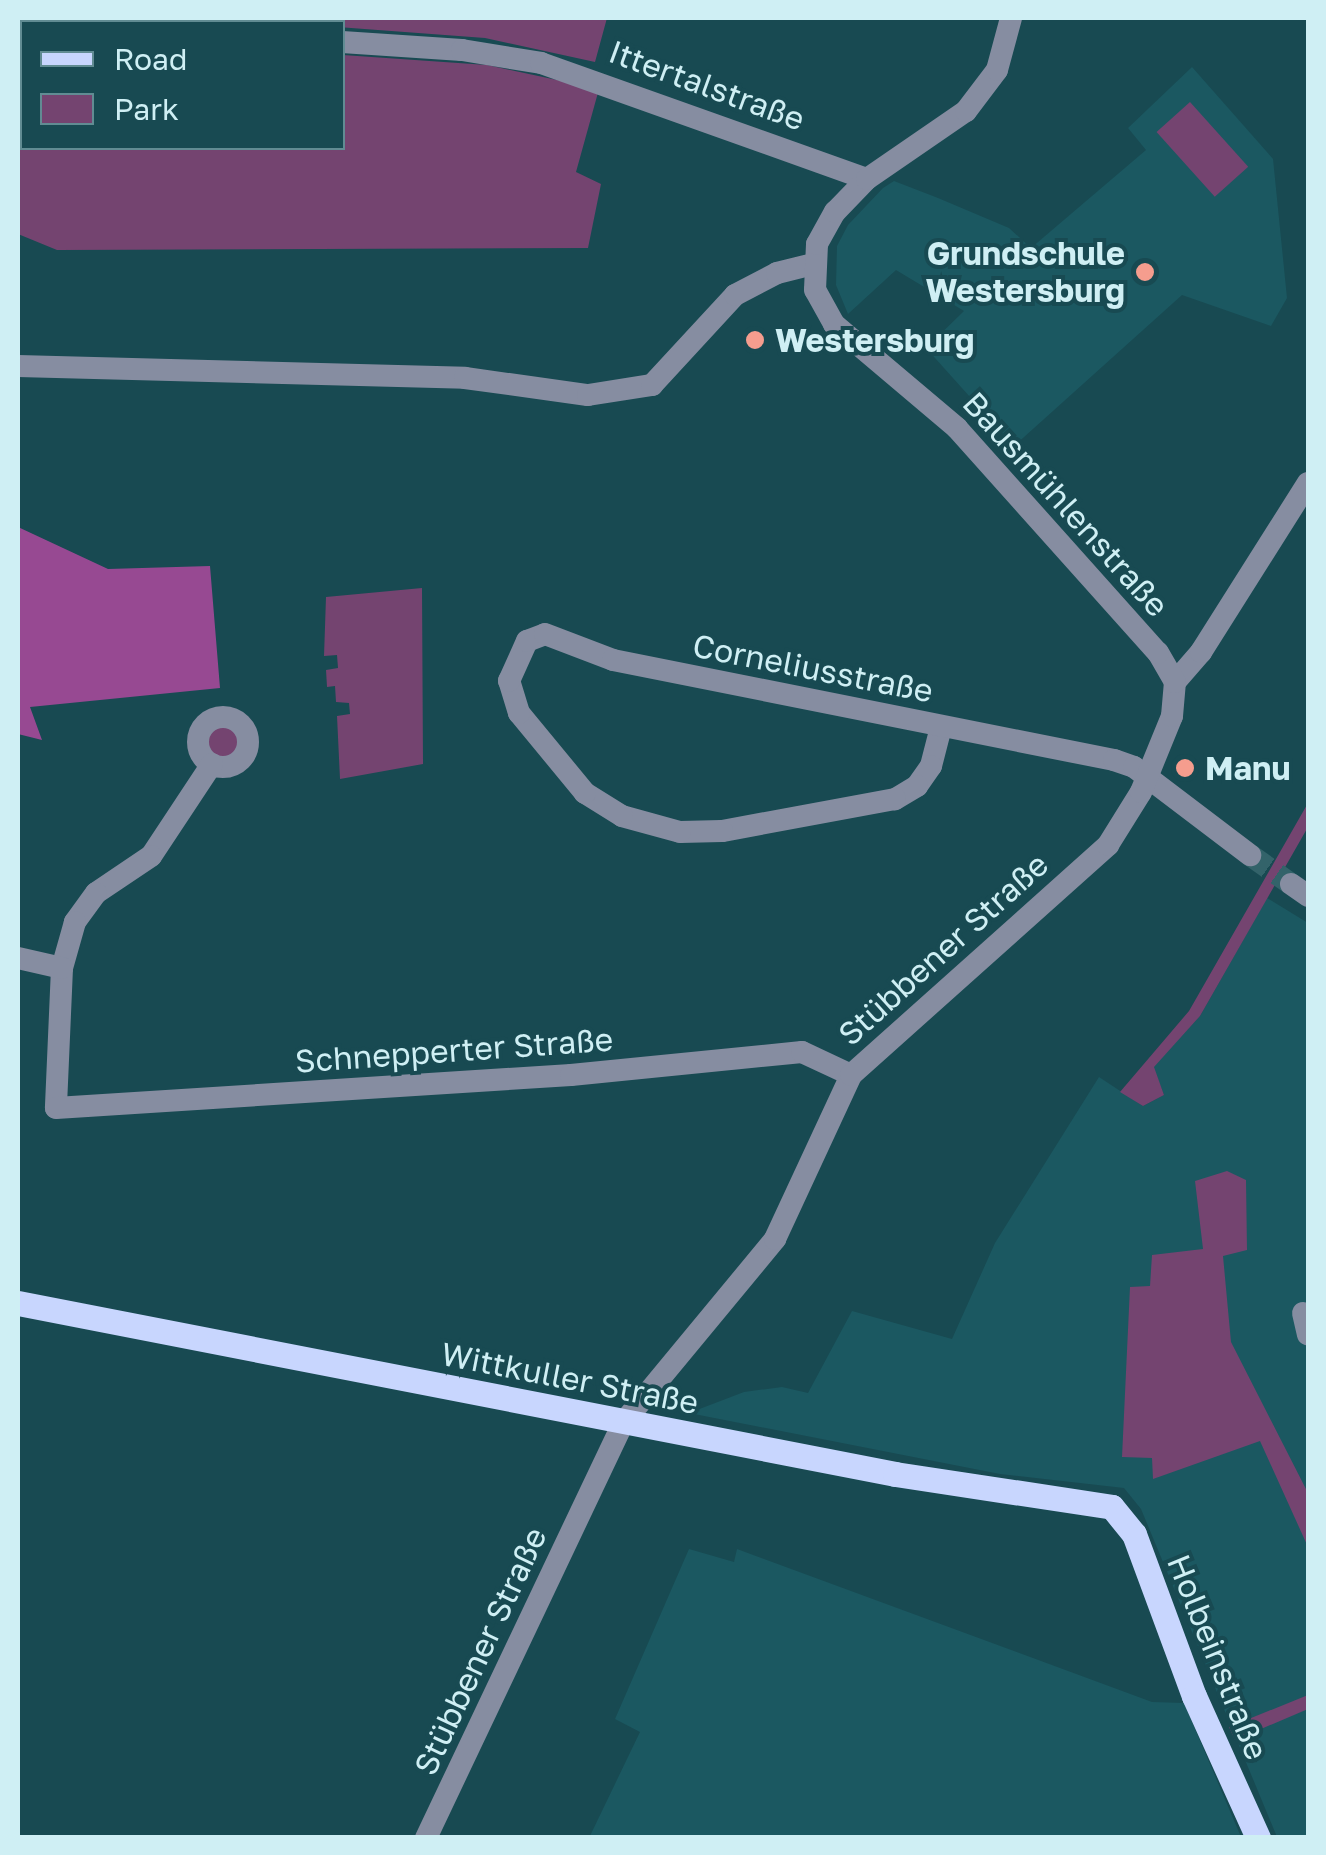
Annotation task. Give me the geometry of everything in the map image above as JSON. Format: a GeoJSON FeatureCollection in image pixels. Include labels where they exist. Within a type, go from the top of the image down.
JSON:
{"type":"FeatureCollection","features":[{"type":"Feature","properties":{"kind":"main road","name":"Wittkuller Straße"},"geometry":{"type":"LineString","coordinates":[[18,1303],[623,1423],[1112,1507]]}},
{"type":"Feature","properties":{"kind":"main road","name":"Holbeinstraße"},"geometry":{"type":"LineString","coordinates":[[1112,1507],[1134,1534],[1194,1696],[1258,1838]]}},
{"type":"Feature","properties":{"kind":"street"},"geometry":{"type":"LineString","coordinates":[[18,366],[466,378],[588,395],[652,385],[734,295],[777,272],[814,264],[826,223],[868,179],[966,111],[998,70],[1011,18]]}},
{"type":"Feature","properties":{"kind":"street","name":"Ittertalstraße"},"geometry":{"type":"LineString","coordinates":[[345,42],[462,50],[541,63],[868,179]]}},
{"type":"Feature","properties":{"kind":"street","name":"Bausmühlenstraße"},"geometry":{"type":"LineString","coordinates":[[814,264],[816,290],[834,324],[957,428],[1152,648],[1175,682]]}},
{"type":"Feature","properties":{"kind":"street"},"geometry":{"type":"LineString","coordinates":[[1175,682],[1201,652],[1308,483]]}},
{"type":"Feature","properties":{"kind":"street","name":"Corneliusstraße"},"geometry":{"type":"LineString","coordinates":[[941,727],[931,766],[917,786],[894,798],[722,832],[680,832],[622,816],[585,793],[548,754],[510,698],[512,668],[527,640],[545,634],[613,660],[1114,760],[1148,778],[1250,855]]}},
{"type":"Feature","properties":{"kind":"street","name":"Stübbener Straße"},"geometry":{"type":"LineString","coordinates":[[426,1838],[623,1423],[775,1239],[851,1075],[1108,845],[1148,778],[1172,716],[1175,682]]}},
{"type":"Feature","properties":{"kind":"street"},"geometry":{"type":"LineString","coordinates":[[18,958],[62,968],[84,906],[151,856],[212,764]]}},
{"type":"Feature","properties":{"kind":"street","name":"Schnepperter Straße"},"geometry":{"type":"LineString","coordinates":[[62,968],[56,1108],[571,1075],[802,1052],[851,1075]]}},
{"type":"Feature","properties":{"kind":"shaded area","name":"Grundschule Westersburg"},"geometry":{"type":"Polygon","coordinates":[[[1192,67],[1273,159],[1287,298],[1271,326],[1182,295],[1014,446],[926,348],[964,311],[896,270],[848,314],[836,285],[837,246],[848,225],[883,188],[894,181],[938,198],[1009,228],[1031,248],[1146,150],[1128,128],[1192,67]]]}},
{"type":"Feature","properties":{"kind":"shaded area"},"geometry":{"type":"Polygon","coordinates":[[[18,527],[108,569],[210,566],[220,688],[30,707],[42,740],[18,734],[18,527]]]}},
{"type":"Feature","properties":{"kind":"shaded area"},"geometry":{"type":"Polygon","coordinates":[[[1267,898],[1308,923],[1308,1837],[1277,1837],[1141,1509],[1124,1488],[1000,1474],[689,1413],[744,1392],[782,1387],[808,1393],[852,1311],[952,1339],[995,1243],[1099,1077],[1143,1106],[1164,1095],[1153,1067],[1200,1016],[1267,898]]]}},
{"type":"Feature","properties":{"kind":"shaded area"},"geometry":{"type":"Polygon","coordinates":[[[689,1549],[734,1562],[737,1549],[1152,1702],[1184,1703],[1241,1837],[589,1838],[640,1732],[615,1719],[689,1549]]]}},
{"type":"Feature","properties":{"kind":"green space"},"geometry":{"type":"Polygon","coordinates":[[[218,18],[607,18],[595,62],[485,38],[345,28],[345,20],[218,18]]]}},
{"type":"Feature","properties":{"kind":"green space"},"geometry":{"type":"Polygon","coordinates":[[[18,34],[20,150],[345,150],[345,55],[487,65],[599,89],[576,172],[601,184],[588,248],[57,250],[18,234],[18,34]]]}},
{"type":"Feature","properties":{"kind":"green space"},"geometry":{"type":"Polygon","coordinates":[[[1190,102],[1248,167],[1215,197],[1157,132],[1190,102]]]}},
{"type":"Feature","properties":{"kind":"green space"},"geometry":{"type":"Polygon","coordinates":[[[422,588],[423,764],[340,779],[337,716],[350,714],[349,703],[336,702],[335,686],[327,687],[326,670],[338,668],[337,655],[324,656],[326,597],[422,588]]]}},
{"type":"Feature","properties":{"kind":"green space"},"geometry":{"type":"Polygon","coordinates":[[[223,724],[235,729],[240,741],[235,753],[223,758],[211,753],[206,741],[211,729],[223,724]]]}},
{"type":"Feature","properties":{"kind":"green space"},"geometry":{"type":"Polygon","coordinates":[[[1308,803],[1308,827],[1200,1016],[1154,1067],[1164,1095],[1143,1106],[1120,1092],[1189,1011],[1308,803]]]}},
{"type":"Feature","properties":{"kind":"green space"},"geometry":{"type":"Polygon","coordinates":[[[1227,1171],[1246,1180],[1247,1250],[1223,1256],[1231,1342],[1308,1493],[1308,1547],[1260,1441],[1153,1479],[1152,1458],[1122,1457],[1130,1287],[1150,1286],[1152,1255],[1203,1249],[1195,1181],[1227,1171]]]}},
{"type":"Feature","properties":{"kind":"green space"},"geometry":{"type":"Polygon","coordinates":[[[1308,1695],[1308,1709],[1235,1740],[1229,1727],[1308,1695]]]}},
{"type":"Feature","properties":{"kind":"tunnel"},"geometry":{"type":"LineString","coordinates":[[1250,855],[1291,884]]}},
{"type":"Feature","properties":{"kind":"place","name":"Grundschule Westersburg"},"geometry":{"type":"Point","coordinates":[1145,272]}},
{"type":"Feature","properties":{"kind":"place","name":"Westersburg"},"geometry":{"type":"Point","coordinates":[755,340]}},
{"type":"Feature","properties":{"kind":"place","name":"Manu"},"geometry":{"type":"Point","coordinates":[1185,768]}}]}
